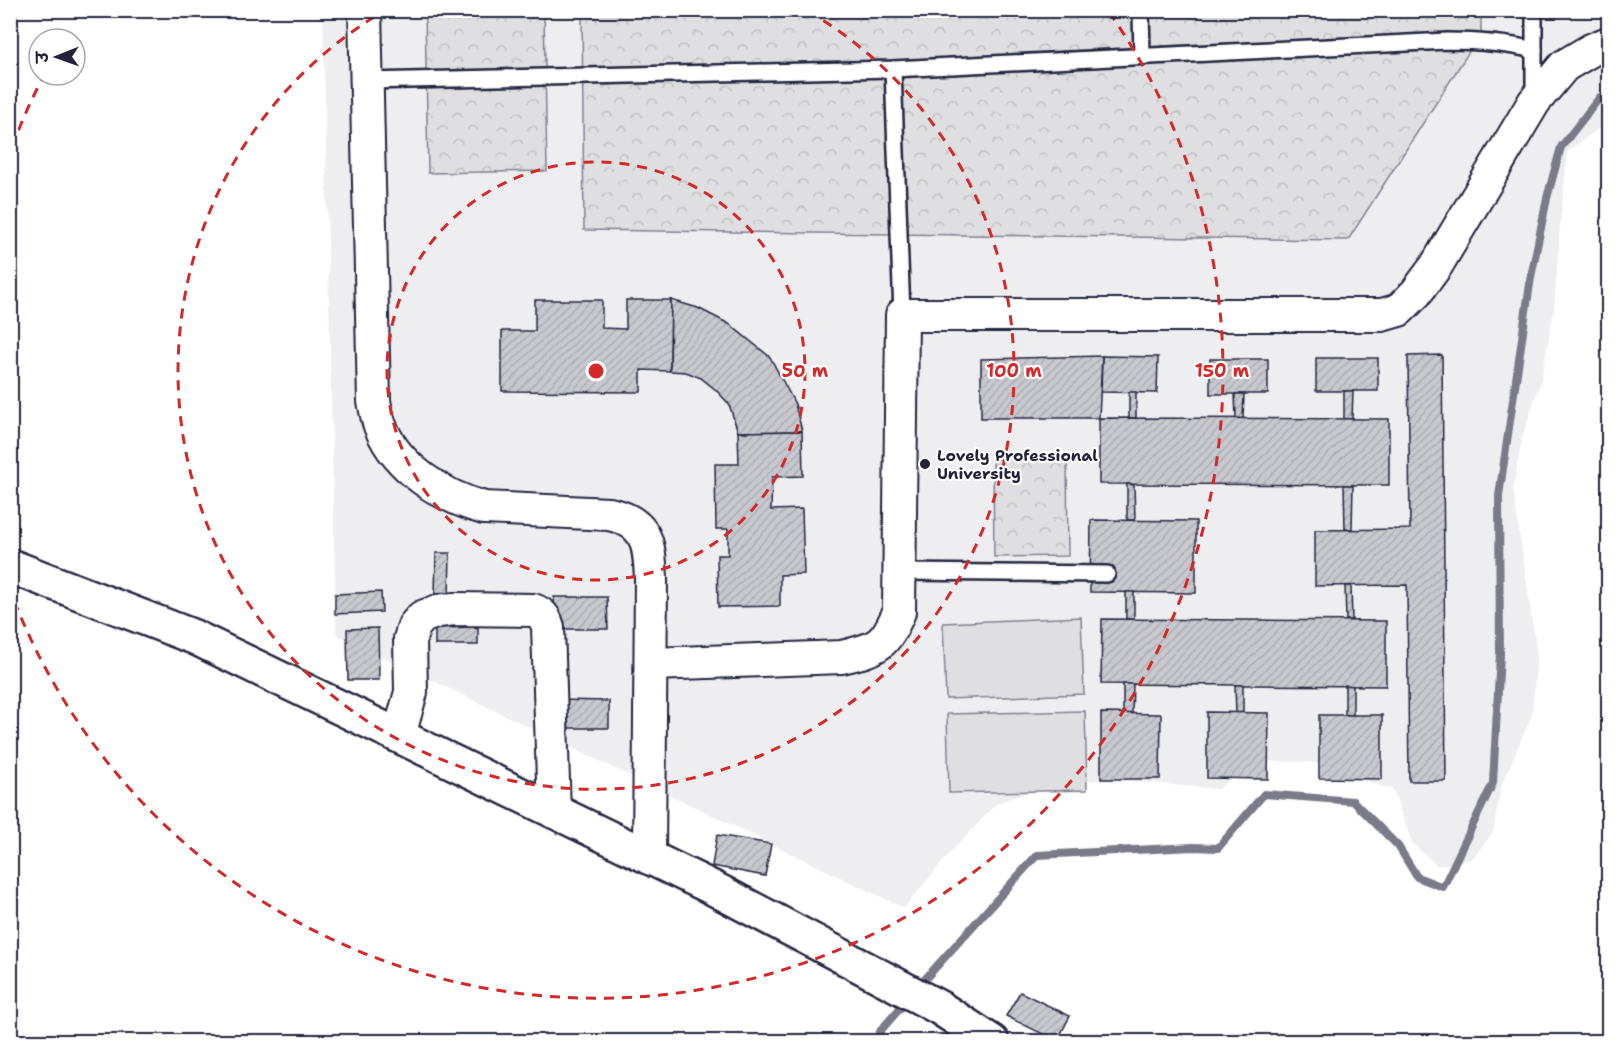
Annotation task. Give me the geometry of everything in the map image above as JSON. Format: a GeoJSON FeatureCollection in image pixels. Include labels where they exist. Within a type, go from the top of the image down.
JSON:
{"type":"FeatureCollection","features":[{"type":"Feature","properties":{"kind":"street"},"geometry":{"type":"LineString","coordinates":[[365,10],[374,401],[381,428],[395,453],[419,476],[465,503],[484,508],[609,514],[626,518],[640,529],[649,545],[651,578],[649,858]]}},
{"type":"Feature","properties":{"kind":"street"},"geometry":{"type":"LineString","coordinates":[[652,664],[842,657],[870,650],[888,636],[899,612],[902,315],[1382,315],[1399,310],[1416,293],[1436,266],[1534,102],[1564,66],[1608,43]]}},
{"type":"Feature","properties":{"kind":"street"},"geometry":{"type":"LineString","coordinates":[[10,566],[194,637],[399,736],[713,888],[940,1008],[992,1041]]}},
{"type":"Feature","properties":{"kind":"street"},"geometry":{"type":"LineString","coordinates":[[399,736],[411,692],[410,639],[414,626],[422,617],[438,611],[454,609],[533,610],[540,613],[546,618],[549,627],[554,812]]}},
{"type":"Feature","properties":{"kind":"lane"},"geometry":{"type":"LineString","coordinates":[[1142,10],[1142,56]]}},
{"type":"Feature","properties":{"kind":"lane"},"geometry":{"type":"LineString","coordinates":[[1534,10],[1534,102]]}},
{"type":"Feature","properties":{"kind":"lane"},"geometry":{"type":"LineString","coordinates":[[367,81],[893,69],[1447,41],[1512,44],[1534,50]]}},
{"type":"Feature","properties":{"kind":"lane"},"geometry":{"type":"LineString","coordinates":[[893,69],[902,315]]}},
{"type":"Feature","properties":{"kind":"lane"},"geometry":{"type":"LineString","coordinates":[[899,572],[1107,574]]}},
{"type":"Feature","properties":{"kind":"shaded area","name":"Lovely Professional University"},"geometry":{"type":"Polygon","coordinates":[[[323,11],[1608,11],[1608,122],[1568,151],[1554,309],[1541,380],[1522,438],[1513,489],[1537,655],[1532,715],[1501,786],[1493,833],[1472,859],[1437,866],[1412,843],[1393,790],[1312,762],[1252,761],[1218,789],[1116,780],[1055,781],[996,804],[950,853],[904,908],[336,634],[323,11]]]}},
{"type":"Feature","properties":{"kind":"green space"},"geometry":{"type":"Polygon","coordinates":[[[1481,10],[1481,33],[1348,240],[584,230],[582,11],[1481,10]]]}},
{"type":"Feature","properties":{"kind":"green space"},"geometry":{"type":"Polygon","coordinates":[[[425,11],[544,11],[547,171],[428,173],[425,11]]]}},
{"type":"Feature","properties":{"kind":"green space"},"geometry":{"type":"Polygon","coordinates":[[[1067,458],[1068,556],[994,557],[993,459],[1067,458]]]}},
{"type":"Feature","properties":{"kind":"green space"},"geometry":{"type":"Polygon","coordinates":[[[1081,617],[1084,694],[946,699],[943,623],[1081,617]]]}},
{"type":"Feature","properties":{"kind":"green space"},"geometry":{"type":"Polygon","coordinates":[[[1085,711],[1087,790],[949,793],[947,714],[1085,711]]]}},
{"type":"Feature","properties":{"kind":"building"},"geometry":{"type":"Polygon","coordinates":[[[535,300],[602,300],[602,328],[626,329],[626,300],[671,300],[670,371],[641,370],[641,392],[502,391],[502,331],[535,331],[535,300]]]}},
{"type":"Feature","properties":{"kind":"building"},"geometry":{"type":"Polygon","coordinates":[[[671,300],[698,308],[729,324],[770,357],[795,404],[802,431],[738,432],[729,404],[716,390],[701,378],[686,372],[670,371],[671,300]]]}},
{"type":"Feature","properties":{"kind":"building"},"geometry":{"type":"Polygon","coordinates":[[[1442,355],[1446,781],[1409,781],[1407,585],[1315,586],[1315,530],[1410,529],[1408,356],[1442,355]]]}},
{"type":"Feature","properties":{"kind":"building"},"geometry":{"type":"Polygon","coordinates":[[[1102,356],[1158,357],[1157,393],[1101,392],[1102,356]]]}},
{"type":"Feature","properties":{"kind":"building"},"geometry":{"type":"Polygon","coordinates":[[[1102,356],[1099,418],[981,418],[981,359],[1102,356]]]}},
{"type":"Feature","properties":{"kind":"building"},"geometry":{"type":"Polygon","coordinates":[[[1316,358],[1378,358],[1378,391],[1316,391],[1316,358]]]}},
{"type":"Feature","properties":{"kind":"building"},"geometry":{"type":"Polygon","coordinates":[[[1210,359],[1268,359],[1268,394],[1210,394],[1210,359]]]}},
{"type":"Feature","properties":{"kind":"building"},"geometry":{"type":"Polygon","coordinates":[[[1344,391],[1353,391],[1352,419],[1344,419],[1344,391]]]}},
{"type":"Feature","properties":{"kind":"building"},"geometry":{"type":"Polygon","coordinates":[[[1129,392],[1136,392],[1136,418],[1129,418],[1129,392]]]}},
{"type":"Feature","properties":{"kind":"building"},"geometry":{"type":"Polygon","coordinates":[[[1235,394],[1244,394],[1243,419],[1236,418],[1235,394]]]}},
{"type":"Feature","properties":{"kind":"building"},"geometry":{"type":"Polygon","coordinates":[[[1099,418],[1389,419],[1389,485],[1099,484],[1099,418]]]}},
{"type":"Feature","properties":{"kind":"building"},"geometry":{"type":"Polygon","coordinates":[[[802,431],[803,476],[772,477],[771,510],[802,509],[804,574],[780,575],[780,606],[718,607],[717,555],[728,555],[728,529],[716,529],[715,464],[739,464],[738,432],[802,431]]]}},
{"type":"Feature","properties":{"kind":"building"},"geometry":{"type":"Polygon","coordinates":[[[1127,484],[1134,485],[1135,520],[1127,520],[1127,484]]]}},
{"type":"Feature","properties":{"kind":"building"},"geometry":{"type":"Polygon","coordinates":[[[1344,485],[1353,485],[1352,529],[1345,529],[1344,485]]]}},
{"type":"Feature","properties":{"kind":"building"},"geometry":{"type":"Polygon","coordinates":[[[1091,520],[1196,521],[1196,593],[1090,592],[1091,520]]]}},
{"type":"Feature","properties":{"kind":"building"},"geometry":{"type":"Polygon","coordinates":[[[436,553],[450,553],[449,596],[435,595],[436,553]]]}},
{"type":"Feature","properties":{"kind":"building"},"geometry":{"type":"Polygon","coordinates":[[[1345,586],[1351,586],[1352,620],[1346,620],[1345,586]]]}},
{"type":"Feature","properties":{"kind":"building"},"geometry":{"type":"Polygon","coordinates":[[[381,592],[382,612],[335,614],[335,594],[381,592]]]}},
{"type":"Feature","properties":{"kind":"building"},"geometry":{"type":"Polygon","coordinates":[[[1126,592],[1134,592],[1134,619],[1126,619],[1126,592]]]}},
{"type":"Feature","properties":{"kind":"building"},"geometry":{"type":"Polygon","coordinates":[[[554,597],[607,597],[608,629],[555,629],[554,597]]]}},
{"type":"Feature","properties":{"kind":"building"},"geometry":{"type":"Polygon","coordinates":[[[1102,619],[1386,621],[1386,686],[1101,684],[1102,619]]]}},
{"type":"Feature","properties":{"kind":"building"},"geometry":{"type":"Polygon","coordinates":[[[478,627],[478,645],[435,645],[435,628],[478,627]]]}},
{"type":"Feature","properties":{"kind":"building"},"geometry":{"type":"Polygon","coordinates":[[[378,628],[379,680],[348,680],[347,629],[378,628]]]}},
{"type":"Feature","properties":{"kind":"building"},"geometry":{"type":"Polygon","coordinates":[[[1123,684],[1133,684],[1132,714],[1123,714],[1123,684]]]}},
{"type":"Feature","properties":{"kind":"building"},"geometry":{"type":"Polygon","coordinates":[[[1235,685],[1243,685],[1243,713],[1236,713],[1235,685]]]}},
{"type":"Feature","properties":{"kind":"building"},"geometry":{"type":"Polygon","coordinates":[[[1345,685],[1353,686],[1353,715],[1345,715],[1345,685]]]}},
{"type":"Feature","properties":{"kind":"building"},"geometry":{"type":"Polygon","coordinates":[[[557,700],[609,701],[609,728],[557,728],[557,700]]]}},
{"type":"Feature","properties":{"kind":"building"},"geometry":{"type":"Polygon","coordinates":[[[1207,712],[1269,713],[1268,779],[1207,778],[1207,712]]]}},
{"type":"Feature","properties":{"kind":"building"},"geometry":{"type":"Polygon","coordinates":[[[1101,713],[1161,714],[1160,779],[1101,779],[1101,713]]]}},
{"type":"Feature","properties":{"kind":"building"},"geometry":{"type":"Polygon","coordinates":[[[1319,715],[1382,715],[1382,779],[1319,778],[1319,715]]]}},
{"type":"Feature","properties":{"kind":"building"},"geometry":{"type":"Polygon","coordinates":[[[717,835],[771,844],[765,876],[712,866],[717,835]]]}},
{"type":"Feature","properties":{"kind":"building"},"geometry":{"type":"Polygon","coordinates":[[[1020,992],[1070,1016],[1057,1041],[1006,1016],[1020,992]]]}},
{"type":"Feature","properties":{"kind":"waterway"},"geometry":{"type":"LineString","coordinates":[[917,988],[1037,855],[1193,847],[1218,848],[1264,794],[1353,801],[1398,846],[1417,877],[1443,887],[1493,783],[1500,654],[1499,496],[1531,277],[1547,198],[1561,147],[1600,97],[1608,93]]}},
{"type":"Feature","properties":{"kind":"waterway"},"geometry":{"type":"LineString","coordinates":[[875,1042],[881,1030],[909,998]]}},
{"type":"Feature","properties":{"kind":"place","name":"Lovely Professional University"},"geometry":{"type":"Point","coordinates":[925,464]}}]}
